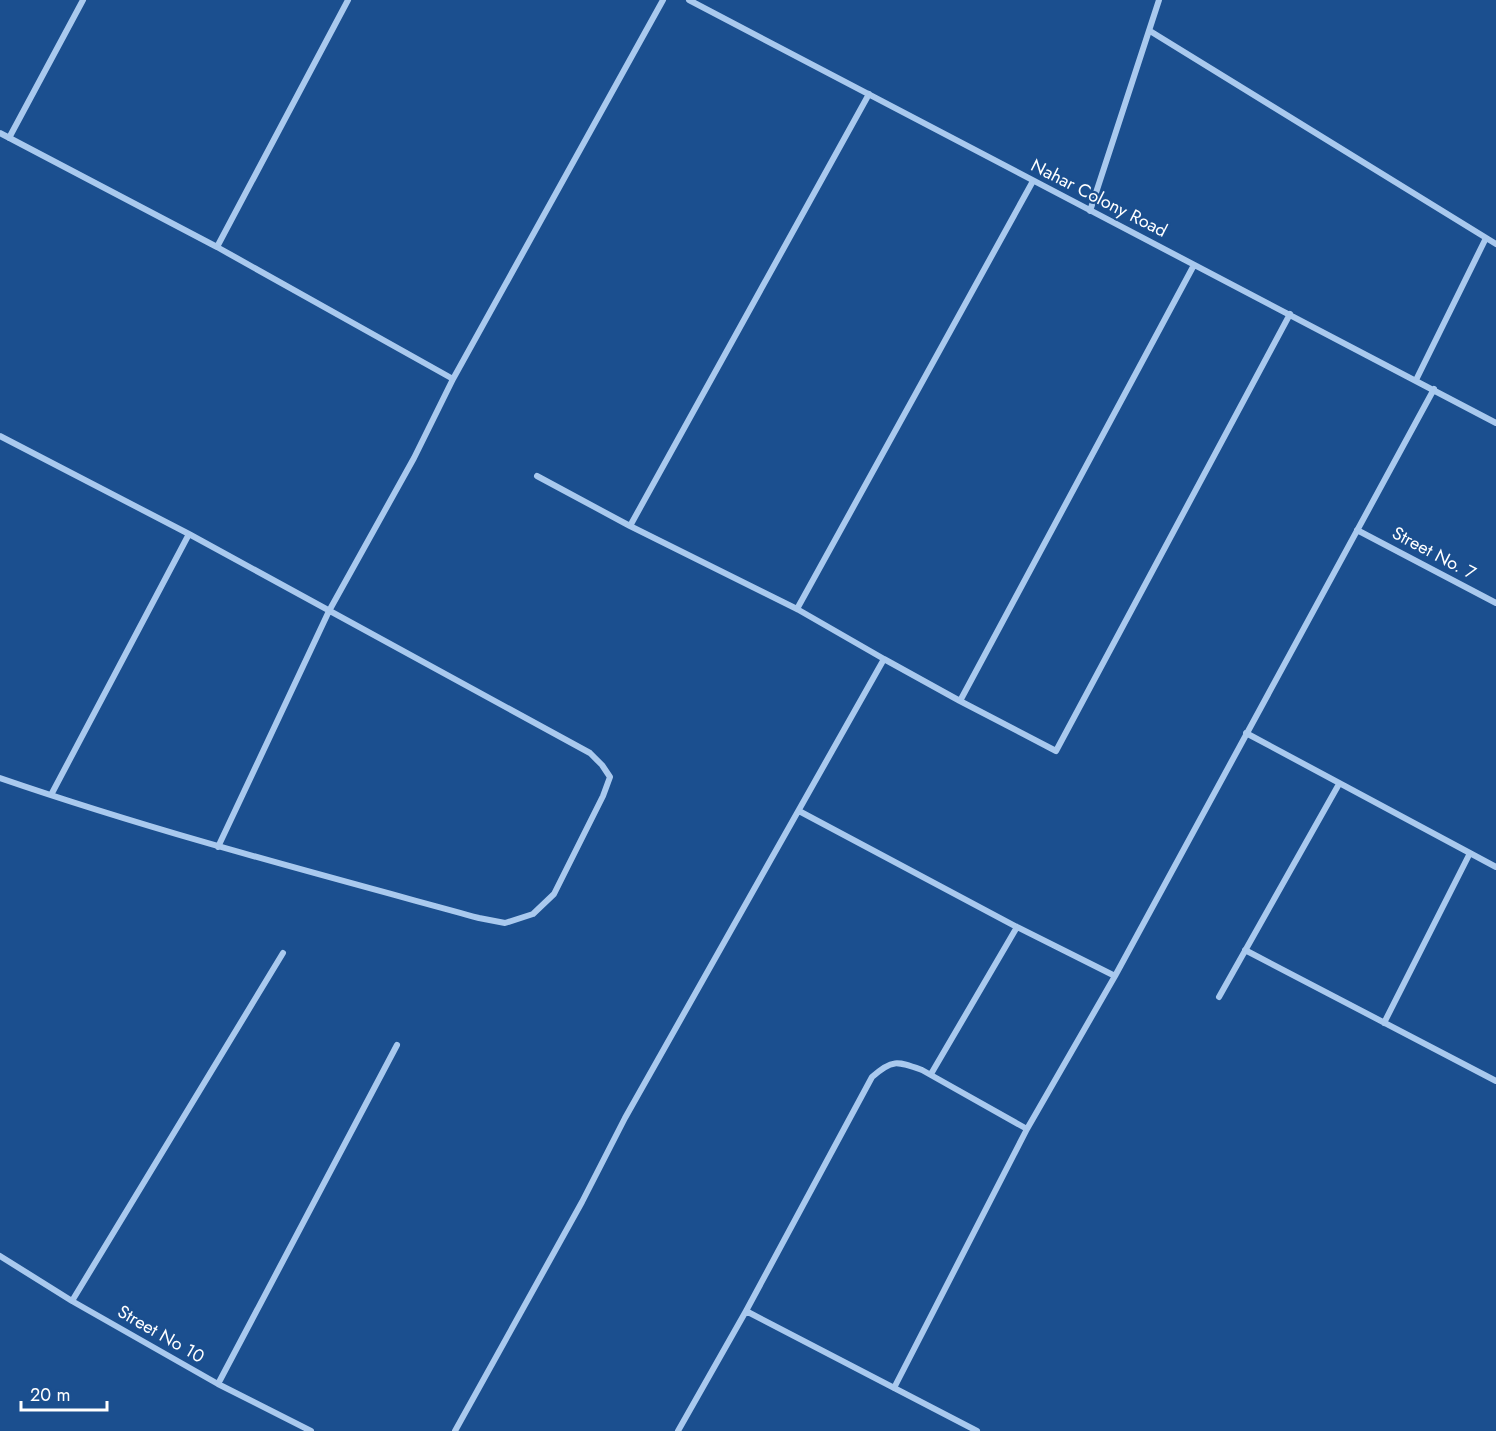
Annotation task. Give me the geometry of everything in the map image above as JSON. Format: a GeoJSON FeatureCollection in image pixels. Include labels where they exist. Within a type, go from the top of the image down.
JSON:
{"type":"FeatureCollection","features":[{"type":"Feature","properties":{"kind":"street"},"geometry":{"type":"LineString","coordinates":[[9,138],[83,0]]}},
{"type":"Feature","properties":{"kind":"street"},"geometry":{"type":"LineString","coordinates":[[217,247],[348,0]]}},
{"type":"Feature","properties":{"kind":"street"},"geometry":{"type":"LineString","coordinates":[[218,847],[329,611],[414,458],[453,379],[663,0]]}},
{"type":"Feature","properties":{"kind":"street","name":"Nahar Colony Road"},"geometry":{"type":"LineString","coordinates":[[688,0],[1496,423]]}},
{"type":"Feature","properties":{"kind":"street"},"geometry":{"type":"LineString","coordinates":[[1090,211],[1159,0]]}},
{"type":"Feature","properties":{"kind":"street"},"geometry":{"type":"LineString","coordinates":[[1150,31],[1496,244]]}},
{"type":"Feature","properties":{"kind":"street"},"geometry":{"type":"LineString","coordinates":[[630,526],[869,94]]}},
{"type":"Feature","properties":{"kind":"street"},"geometry":{"type":"LineString","coordinates":[[0,133],[217,247],[453,379]]}},
{"type":"Feature","properties":{"kind":"street"},"geometry":{"type":"LineString","coordinates":[[797,609],[1033,181]]}},
{"type":"Feature","properties":{"kind":"street"},"geometry":{"type":"LineString","coordinates":[[1416,380],[1486,238]]}},
{"type":"Feature","properties":{"kind":"street"},"geometry":{"type":"LineString","coordinates":[[960,701],[1194,265]]}},
{"type":"Feature","properties":{"kind":"street"},"geometry":{"type":"LineString","coordinates":[[537,476],[630,526],[797,609],[960,701],[1056,751],[1290,314]]}},
{"type":"Feature","properties":{"kind":"street"},"geometry":{"type":"LineString","coordinates":[[894,1388],[1027,1130],[1115,976],[1434,389]]}},
{"type":"Feature","properties":{"kind":"street"},"geometry":{"type":"LineString","coordinates":[[0,436],[189,534],[590,753],[610,777],[603,796],[554,894],[532,914],[505,923],[479,918],[218,847],[0,778]]}},
{"type":"Feature","properties":{"kind":"street","name":"Street No. 7"},"geometry":{"type":"LineString","coordinates":[[1357,530],[1496,603]]}},
{"type":"Feature","properties":{"kind":"street"},"geometry":{"type":"LineString","coordinates":[[51,795],[189,534]]}},
{"type":"Feature","properties":{"kind":"street"},"geometry":{"type":"LineString","coordinates":[[455,1431],[582,1202],[625,1118],[884,659]]}},
{"type":"Feature","properties":{"kind":"street"},"geometry":{"type":"LineString","coordinates":[[1246,734],[1496,867]]}},
{"type":"Feature","properties":{"kind":"street"},"geometry":{"type":"LineString","coordinates":[[1219,997],[1339,784]]}},
{"type":"Feature","properties":{"kind":"street"},"geometry":{"type":"LineString","coordinates":[[798,811],[1115,976]]}},
{"type":"Feature","properties":{"kind":"street"},"geometry":{"type":"LineString","coordinates":[[1384,1023],[1470,853]]}},
{"type":"Feature","properties":{"kind":"street"},"geometry":{"type":"LineString","coordinates":[[931,1074],[1017,927]]}},
{"type":"Feature","properties":{"kind":"street"},"geometry":{"type":"LineString","coordinates":[[1245,950],[1496,1081]]}},
{"type":"Feature","properties":{"kind":"street"},"geometry":{"type":"LineString","coordinates":[[72,1301],[283,953]]}},
{"type":"Feature","properties":{"kind":"street"},"geometry":{"type":"LineString","coordinates":[[218,1384],[397,1045]]}},
{"type":"Feature","properties":{"kind":"street"},"geometry":{"type":"LineString","coordinates":[[678,1431],[746,1311],[872,1077],[886,1065],[903,1063],[931,1074],[1027,1130]]}},
{"type":"Feature","properties":{"kind":"street","name":"Street No 10"},"geometry":{"type":"LineString","coordinates":[[0,1256],[72,1301],[218,1384],[311,1431]]}},
{"type":"Feature","properties":{"kind":"street"},"geometry":{"type":"LineString","coordinates":[[746,1311],[978,1431]]}}]}
